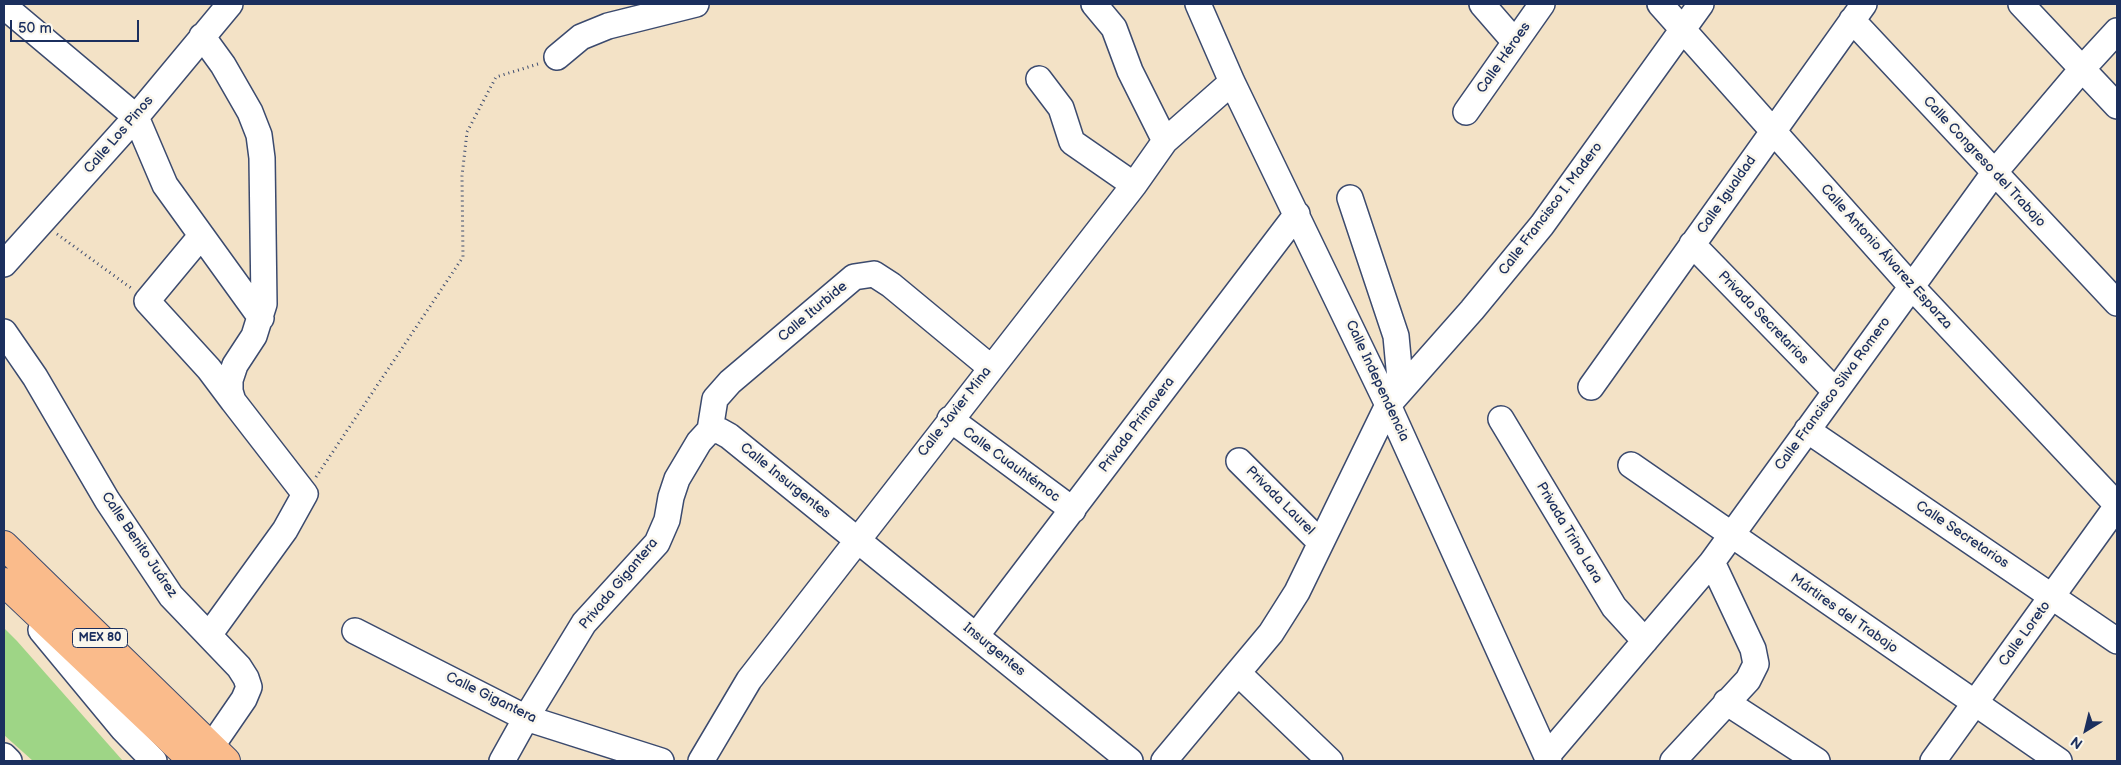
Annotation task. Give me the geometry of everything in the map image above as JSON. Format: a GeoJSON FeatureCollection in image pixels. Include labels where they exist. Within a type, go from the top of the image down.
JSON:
{"type":"FeatureCollection","features":[{"type":"Feature","properties":{"kind":"main road","name":"MEX 80"},"geometry":{"type":"LineString","coordinates":[[4,545],[210,757]]}},
{"type":"Feature","properties":{"kind":"main road","name":"MEX 80"},"geometry":{"type":"LineString","coordinates":[[6,584],[210,757]]}},
{"type":"Feature","properties":{"kind":"street","name":"Calle Los Pinos"},"geometry":{"type":"LineString","coordinates":[[4,264],[136,117],[230,4]]}},
{"type":"Feature","properties":{"kind":"street"},"geometry":{"type":"LineString","coordinates":[[557,58],[582,37],[608,26],[696,4]]}},
{"type":"Feature","properties":{"kind":"street"},"geometry":{"type":"LineString","coordinates":[[1094,4],[1114,28],[1130,71],[1165,141]]}},
{"type":"Feature","properties":{"kind":"street","name":"Calle Independencia"},"geometry":{"type":"LineString","coordinates":[[1198,4],[1232,82],[1297,214],[1395,398],[1548,759]]}},
{"type":"Feature","properties":{"kind":"street"},"geometry":{"type":"LineString","coordinates":[[1482,4],[1515,42]]}},
{"type":"Feature","properties":{"kind":"street","name":"Calle Héroes"},"geometry":{"type":"LineString","coordinates":[[1466,112],[1542,4]]}},
{"type":"Feature","properties":{"kind":"street","name":"Calle Antonio Álvarez Esparza"},"geometry":{"type":"LineString","coordinates":[[1660,4],[1911,286],[2117,506]]}},
{"type":"Feature","properties":{"kind":"street","name":"Calle Francisco I. Madero"},"geometry":{"type":"LineString","coordinates":[[1164,761],[1271,633],[1297,592],[1320,542],[1395,398],[1472,310],[1542,225],[1701,4]]}},
{"type":"Feature","properties":{"kind":"street"},"geometry":{"type":"LineString","coordinates":[[2021,4],[2117,106]]}},
{"type":"Feature","properties":{"kind":"street"},"geometry":{"type":"LineString","coordinates":[[4,6],[136,117],[165,185],[261,318]]}},
{"type":"Feature","properties":{"kind":"street","name":"Calle Igualdad"},"geometry":{"type":"LineString","coordinates":[[1591,387],[1858,12]]}},
{"type":"Feature","properties":{"kind":"street","name":"Calle Congreso del Trabajo"},"geometry":{"type":"LineString","coordinates":[[1858,12],[1994,173],[2117,303]]}},
{"type":"Feature","properties":{"kind":"street","name":"Calle Francisco Silva Romero"},"geometry":{"type":"LineString","coordinates":[[1548,759],[1712,562],[1994,173],[2082,69],[2117,31]]}},
{"type":"Feature","properties":{"kind":"street"},"geometry":{"type":"LineString","coordinates":[[202,36],[223,65],[246,104],[259,135],[262,158],[264,304],[254,336],[235,365],[230,380],[230,391],[233,401]]}},
{"type":"Feature","properties":{"kind":"street"},"geometry":{"type":"LineString","coordinates":[[1039,78],[1061,108],[1072,142],[1134,184]]}},
{"type":"Feature","properties":{"kind":"street","name":"Calle Javier Mina"},"geometry":{"type":"LineString","coordinates":[[701,761],[749,680],[990,367],[1134,184],[1165,141],[1232,82]]}},
{"type":"Feature","properties":{"kind":"street"},"geometry":{"type":"LineString","coordinates":[[1350,198],[1396,336],[1395,398]]}},
{"type":"Feature","properties":{"kind":"street","name":"Privada Primavera"},"geometry":{"type":"LineString","coordinates":[[976,636],[1297,214]]}},
{"type":"Feature","properties":{"kind":"street"},"geometry":{"type":"LineString","coordinates":[[201,236],[147,301],[209,369],[305,494],[285,530],[208,634]]}},
{"type":"Feature","properties":{"kind":"street","name":"Privada Secretarios"},"geometry":{"type":"LineString","coordinates":[[1692,244],[1835,391]]}},
{"type":"Feature","properties":{"kind":"street","name":"Calle Iturbide"},"geometry":{"type":"LineString","coordinates":[[710,430],[715,399],[730,382],[854,277],[874,274],[891,285],[990,367]]}},
{"type":"Feature","properties":{"kind":"street","name":"Calle Benito Juárez"},"geometry":{"type":"LineString","coordinates":[[4,332],[35,377],[107,500],[171,596],[239,666],[246,678],[249,687],[244,699],[210,757]]}},
{"type":"Feature","properties":{"kind":"street","name":"Calle Cuauhtémoc"},"geometry":{"type":"LineString","coordinates":[[950,419],[1073,510]]}},
{"type":"Feature","properties":{"kind":"street","name":"Privada Trino Lara"},"geometry":{"type":"LineString","coordinates":[[1501,419],[1614,607],[1645,641]]}},
{"type":"Feature","properties":{"kind":"street","name":"Calle Insurgentes"},"geometry":{"type":"LineString","coordinates":[[710,430],[720,431],[729,436],[857,540]]}},
{"type":"Feature","properties":{"kind":"street","name":"Privada Gigantera"},"geometry":{"type":"LineString","coordinates":[[502,761],[584,623],[657,542],[667,520],[671,497],[677,479],[699,442],[710,430]]}},
{"type":"Feature","properties":{"kind":"street","name":"Calle Secretarios"},"geometry":{"type":"LineString","coordinates":[[1807,430],[2117,641]]}},
{"type":"Feature","properties":{"kind":"street","name":"Privada Laurel"},"geometry":{"type":"LineString","coordinates":[[1239,461],[1320,542]]}},
{"type":"Feature","properties":{"kind":"street","name":"Mártires del Trabajo"},"geometry":{"type":"LineString","coordinates":[[1631,465],[2058,761]]}},
{"type":"Feature","properties":{"kind":"street","name":"Calle Loreto"},"geometry":{"type":"LineString","coordinates":[[1933,761],[2117,506]]}},
{"type":"Feature","properties":{"kind":"street","name":"Insurgentes"},"geometry":{"type":"LineString","coordinates":[[857,540],[1130,761]]}},
{"type":"Feature","properties":{"kind":"street"},"geometry":{"type":"LineString","coordinates":[[1674,761],[1748,680],[1756,664],[1753,649],[1712,562]]}},
{"type":"Feature","properties":{"kind":"street"},"geometry":{"type":"LineString","coordinates":[[6,584],[123,730],[154,761]]}},
{"type":"Feature","properties":{"kind":"street","name":"Calle Gigantera"},"geometry":{"type":"LineString","coordinates":[[355,631],[526,718],[661,761]]}},
{"type":"Feature","properties":{"kind":"street"},"geometry":{"type":"LineString","coordinates":[[1238,673],[1330,761]]}},
{"type":"Feature","properties":{"kind":"street"},"geometry":{"type":"LineString","coordinates":[[1726,702],[1817,761]]}},
{"type":"Feature","properties":{"kind":"street"},"geometry":{"type":"LineString","coordinates":[[4,756],[10,761]]}},
{"type":"Feature","properties":{"kind":"path"},"geometry":{"type":"LineString","coordinates":[[305,494],[463,257],[462,176],[467,132],[496,77],[557,58]]}},
{"type":"Feature","properties":{"kind":"path"},"geometry":{"type":"LineString","coordinates":[[41,223],[147,301]]}},
{"type":"Feature","properties":{"kind":"green space"},"geometry":{"type":"Polygon","coordinates":[[[4,628],[123,761],[33,761],[4,735],[4,628]]]}}]}
